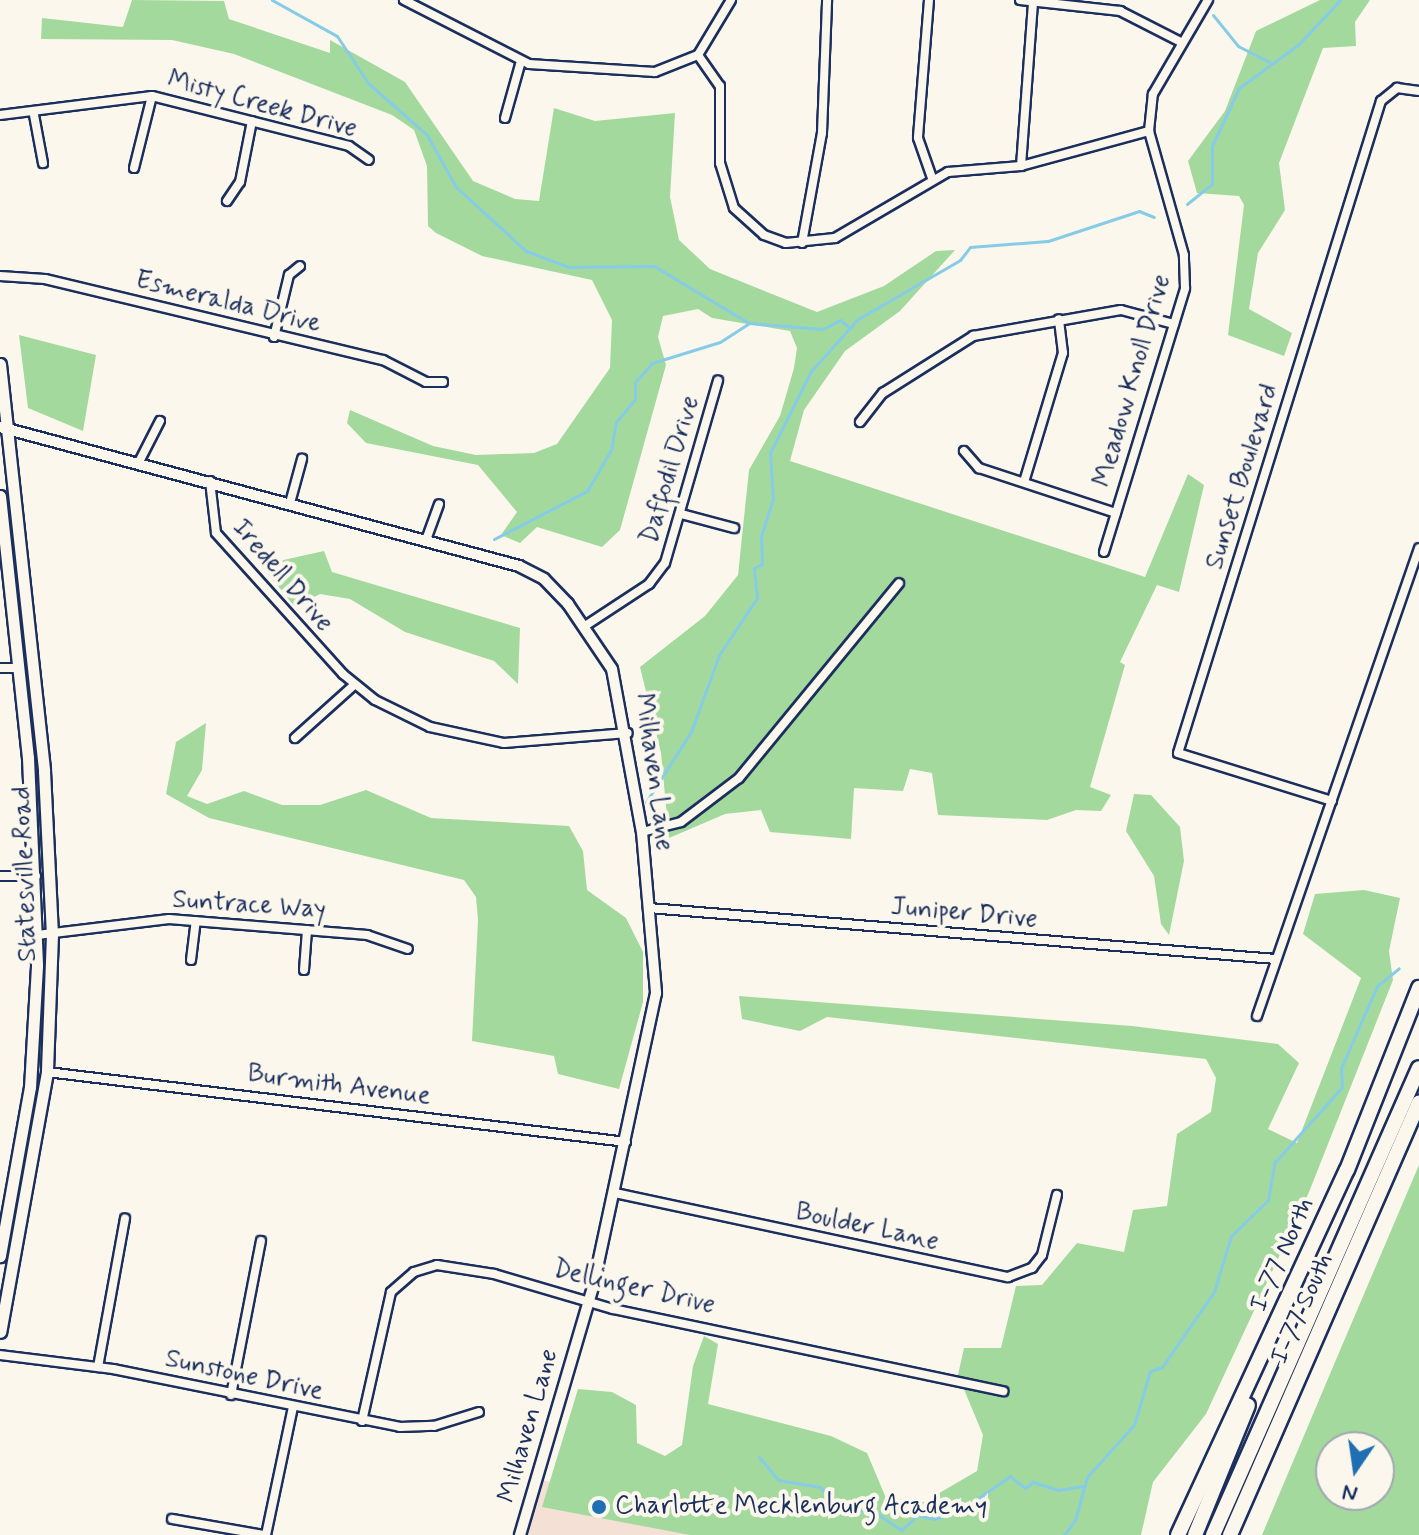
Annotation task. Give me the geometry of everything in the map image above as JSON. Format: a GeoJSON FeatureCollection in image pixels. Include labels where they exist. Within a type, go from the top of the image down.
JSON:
{"type":"FeatureCollection","features":[{"type":"Feature","properties":{"kind":"highway","name":"I-77 North"},"geometry":{"type":"LineString","coordinates":[[1178,1535],[1275,1333],[1419,988]]}},
{"type":"Feature","properties":{"kind":"highway"},"geometry":{"type":"LineString","coordinates":[[1213,1535],[1419,1068]]}},
{"type":"Feature","properties":{"kind":"highway","name":"I-77 South"},"geometry":{"type":"LineString","coordinates":[[1230,1535],[1419,1103]]}},
{"type":"Feature","properties":{"kind":"highway"},"geometry":{"type":"LineString","coordinates":[[1195,1535],[1275,1333]]}},
{"type":"Feature","properties":{"kind":"main road","name":"Statesville Road"},"geometry":{"type":"LineString","coordinates":[[0,364],[4,428],[44,771],[52,934],[47,1072],[0,1332]]}},
{"type":"Feature","properties":{"kind":"main road","name":"Statesville Road"},"geometry":{"type":"LineString","coordinates":[[0,496],[36,876],[37,935],[30,1087],[0,1256]]}},
{"type":"Feature","properties":{"kind":"street"},"geometry":{"type":"LineString","coordinates":[[404,0],[521,61],[556,69],[655,72],[698,55],[731,0]]}},
{"type":"Feature","properties":{"kind":"street"},"geometry":{"type":"LineString","coordinates":[[802,243],[822,133],[827,0]]}},
{"type":"Feature","properties":{"kind":"street"},"geometry":{"type":"LineString","coordinates":[[929,0],[918,138],[932,178]]}},
{"type":"Feature","properties":{"kind":"street"},"geometry":{"type":"LineString","coordinates":[[1020,0],[1120,11],[1179,41]]}},
{"type":"Feature","properties":{"kind":"street","name":"Meadow Knoll Drive"},"geometry":{"type":"LineString","coordinates":[[1104,552],[1185,288],[1184,255],[1149,131],[1156,83],[1179,41],[1208,0]]}},
{"type":"Feature","properties":{"kind":"street"},"geometry":{"type":"LineString","coordinates":[[1021,166],[1033,2]]}},
{"type":"Feature","properties":{"kind":"street"},"geometry":{"type":"LineString","coordinates":[[698,55],[720,86],[720,163],[734,208],[764,235],[802,243],[835,238],[932,178],[1021,166],[1149,131]]}},
{"type":"Feature","properties":{"kind":"street"},"geometry":{"type":"LineString","coordinates":[[505,118],[521,61]]}},
{"type":"Feature","properties":{"kind":"street","name":"Sunset Boulevard"},"geometry":{"type":"LineString","coordinates":[[1332,801],[1178,753],[1381,101],[1397,88],[1419,91]]}},
{"type":"Feature","properties":{"kind":"street"},"geometry":{"type":"LineString","coordinates":[[134,168],[152,96]]}},
{"type":"Feature","properties":{"kind":"street","name":"Misty Creek Drive"},"geometry":{"type":"LineString","coordinates":[[0,115],[34,115],[103,98],[152,96],[349,146],[369,160]]}},
{"type":"Feature","properties":{"kind":"street"},"geometry":{"type":"LineString","coordinates":[[34,115],[43,163]]}},
{"type":"Feature","properties":{"kind":"street"},"geometry":{"type":"LineString","coordinates":[[227,201],[240,182],[252,121]]}},
{"type":"Feature","properties":{"kind":"street"},"geometry":{"type":"LineString","coordinates":[[274,337],[289,275],[300,266]]}},
{"type":"Feature","properties":{"kind":"street","name":"Esmeralda Drive"},"geometry":{"type":"LineString","coordinates":[[0,276],[45,279],[274,337],[383,360],[426,382],[443,382]]}},
{"type":"Feature","properties":{"kind":"street"},"geometry":{"type":"LineString","coordinates":[[860,422],[883,393],[973,336],[1121,310],[1174,324]]}},
{"type":"Feature","properties":{"kind":"street"},"geometry":{"type":"LineString","coordinates":[[1024,482],[1063,353],[1059,319]]}},
{"type":"Feature","properties":{"kind":"street","name":"Daffodil Drive"},"geometry":{"type":"LineString","coordinates":[[585,626],[654,579],[681,514],[718,381]]}},
{"type":"Feature","properties":{"kind":"street"},"geometry":{"type":"LineString","coordinates":[[139,462],[160,421]]}},
{"type":"Feature","properties":{"kind":"street","name":"Milhaven Lane"},"geometry":{"type":"LineString","coordinates":[[4,428],[210,481],[534,572],[585,626],[612,669],[628,733],[642,832],[656,993],[615,1193],[588,1302],[520,1535]]}},
{"type":"Feature","properties":{"kind":"street"},"geometry":{"type":"LineString","coordinates":[[964,451],[979,468],[1116,513]]}},
{"type":"Feature","properties":{"kind":"street"},"geometry":{"type":"LineString","coordinates":[[290,503],[302,459]]}},
{"type":"Feature","properties":{"kind":"street","name":"Iredell Drive"},"geometry":{"type":"LineString","coordinates":[[210,481],[216,533],[354,685],[402,714],[472,738],[522,744],[628,733]]}},
{"type":"Feature","properties":{"kind":"street"},"geometry":{"type":"LineString","coordinates":[[426,540],[439,504]]}},
{"type":"Feature","properties":{"kind":"street"},"geometry":{"type":"LineString","coordinates":[[681,514],[734,528]]}},
{"type":"Feature","properties":{"kind":"street"},"geometry":{"type":"LineString","coordinates":[[1257,1016],[1419,548]]}},
{"type":"Feature","properties":{"kind":"street"},"geometry":{"type":"LineString","coordinates":[[642,832],[681,822],[739,778],[899,583]]}},
{"type":"Feature","properties":{"kind":"street"},"geometry":{"type":"LineString","coordinates":[[0,668],[18,668]]}},
{"type":"Feature","properties":{"kind":"street"},"geometry":{"type":"LineString","coordinates":[[295,738],[354,685]]}},
{"type":"Feature","properties":{"kind":"street"},"geometry":{"type":"LineString","coordinates":[[0,876],[36,876]]}},
{"type":"Feature","properties":{"kind":"street","name":"Juniper Drive"},"geometry":{"type":"LineString","coordinates":[[649,908],[1276,959]]}},
{"type":"Feature","properties":{"kind":"street","name":"Suntrace Way"},"geometry":{"type":"LineString","coordinates":[[37,935],[160,919],[390,938],[408,949]]}},
{"type":"Feature","properties":{"kind":"street"},"geometry":{"type":"LineString","coordinates":[[191,960],[196,921]]}},
{"type":"Feature","properties":{"kind":"street"},"geometry":{"type":"LineString","coordinates":[[304,970],[307,930]]}},
{"type":"Feature","properties":{"kind":"street","name":"Burmith Avenue"},"geometry":{"type":"LineString","coordinates":[[47,1072],[626,1142]]}},
{"type":"Feature","properties":{"kind":"street","name":"Boulder Lane"},"geometry":{"type":"LineString","coordinates":[[615,1193],[1008,1277],[1032,1268],[1042,1255],[1057,1195]]}},
{"type":"Feature","properties":{"kind":"street"},"geometry":{"type":"LineString","coordinates":[[98,1367],[125,1218]]}},
{"type":"Feature","properties":{"kind":"street"},"geometry":{"type":"LineString","coordinates":[[231,1395],[261,1241]]}},
{"type":"Feature","properties":{"kind":"street","name":"Dellinger Drive"},"geometry":{"type":"LineString","coordinates":[[362,1421],[387,1301],[414,1272],[454,1266],[588,1302],[1003,1391]]}},
{"type":"Feature","properties":{"kind":"street","name":"Sunstone Drive"},"geometry":{"type":"LineString","coordinates":[[0,1355],[98,1367],[362,1421],[418,1427],[479,1412]]}},
{"type":"Feature","properties":{"kind":"street"},"geometry":{"type":"LineString","coordinates":[[172,1519],[265,1535],[293,1407]]}},
{"type":"Feature","properties":{"kind":"shaded area","name":"Charlotte Mecklenburg Academy"},"geometry":{"type":"Polygon","coordinates":[[[537,1479],[799,1535],[522,1535],[537,1479]]]}},
{"type":"Feature","properties":{"kind":"green space"},"geometry":{"type":"Polygon","coordinates":[[[132,0],[224,1],[229,19],[330,53],[330,40],[405,82],[473,181],[515,199],[539,201],[554,108],[595,121],[675,113],[670,197],[679,240],[710,269],[817,312],[884,286],[936,251],[955,250],[900,311],[845,351],[804,410],[790,461],[1145,577],[1188,474],[1204,485],[1179,592],[1157,585],[1120,662],[1125,665],[1090,787],[1111,795],[1101,811],[1076,810],[1047,820],[938,815],[932,773],[910,769],[903,791],[854,788],[851,839],[770,832],[761,810],[725,814],[669,838],[661,753],[640,667],[705,616],[738,575],[749,470],[780,416],[794,368],[797,348],[790,331],[712,318],[698,309],[663,316],[658,337],[666,365],[620,530],[602,547],[537,527],[520,543],[501,535],[517,512],[478,465],[366,443],[347,423],[350,410],[433,446],[476,455],[534,453],[557,444],[610,368],[612,320],[592,280],[482,256],[436,233],[428,226],[427,166],[414,130],[392,115],[234,54],[172,40],[41,39],[42,18],[123,27],[132,0]]]}},
{"type":"Feature","properties":{"kind":"green space"},"geometry":{"type":"Polygon","coordinates":[[[1320,0],[1370,0],[1355,22],[1356,46],[1323,48],[1279,163],[1285,210],[1258,253],[1249,309],[1292,333],[1284,356],[1228,335],[1244,205],[1239,196],[1197,193],[1188,161],[1225,111],[1256,31],[1320,0]]]}},
{"type":"Feature","properties":{"kind":"green space"},"geometry":{"type":"Polygon","coordinates":[[[19,335],[96,355],[83,431],[28,408],[19,335]]]}},
{"type":"Feature","properties":{"kind":"green space"},"geometry":{"type":"Polygon","coordinates":[[[324,551],[332,572],[520,628],[518,684],[494,661],[405,632],[350,599],[320,594],[295,607],[261,565],[324,551]]]}},
{"type":"Feature","properties":{"kind":"green space"},"geometry":{"type":"Polygon","coordinates":[[[206,723],[202,770],[187,796],[207,804],[244,791],[282,805],[320,805],[366,790],[431,818],[569,826],[583,851],[587,890],[626,918],[643,952],[643,1002],[619,1089],[558,1074],[554,1056],[472,1041],[478,920],[476,897],[464,880],[209,818],[166,794],[176,742],[206,723]]]}},
{"type":"Feature","properties":{"kind":"green space"},"geometry":{"type":"Polygon","coordinates":[[[1134,794],[1151,795],[1180,827],[1184,861],[1169,935],[1161,924],[1154,876],[1126,831],[1134,794]]]}},
{"type":"Feature","properties":{"kind":"green space"},"geometry":{"type":"Polygon","coordinates":[[[1364,890],[1400,898],[1389,951],[1393,980],[1309,1192],[1206,1414],[1153,1482],[1141,1535],[690,1535],[542,1507],[578,1389],[612,1392],[636,1405],[637,1443],[665,1456],[682,1445],[693,1366],[704,1336],[718,1344],[708,1404],[831,1436],[867,1453],[886,1498],[924,1502],[977,1471],[983,1435],[958,1375],[964,1348],[1001,1348],[1016,1286],[1042,1285],[1077,1243],[1124,1252],[1133,1210],[1167,1206],[1177,1134],[1211,1112],[1216,1078],[1206,1059],[827,1017],[800,1031],[742,1019],[739,996],[1132,1026],[1278,1044],[1299,1063],[1268,1129],[1297,1143],[1361,978],[1303,934],[1315,894],[1364,890]]]}},
{"type":"Feature","properties":{"kind":"green space"},"geometry":{"type":"Polygon","coordinates":[[[1419,1165],[1419,1535],[1262,1535],[1419,1165]]]}},
{"type":"Feature","properties":{"kind":"waterway"},"geometry":{"type":"LineString","coordinates":[[272,0],[337,36],[368,83],[427,135],[456,187],[526,251],[569,267],[654,266],[749,323]]}},
{"type":"Feature","properties":{"kind":"waterway"},"geometry":{"type":"LineString","coordinates":[[1187,204],[1212,184],[1212,146],[1239,88],[1299,44],[1340,0]]}},
{"type":"Feature","properties":{"kind":"waterway"},"geometry":{"type":"LineString","coordinates":[[1213,15],[1238,46],[1269,62]]}},
{"type":"Feature","properties":{"kind":"waterway"},"geometry":{"type":"LineString","coordinates":[[646,802],[691,732],[719,655],[757,598],[754,568],[762,564],[761,536],[773,500],[770,453],[811,371],[858,319],[960,260],[970,247],[1048,241],[1139,211],[1154,217]]}},
{"type":"Feature","properties":{"kind":"waterway"},"geometry":{"type":"LineString","coordinates":[[494,539],[587,491],[611,450],[616,422],[635,399],[635,382],[652,363],[720,342],[749,323],[823,329],[840,320],[850,328]]}},
{"type":"Feature","properties":{"kind":"waterway"},"geometry":{"type":"LineString","coordinates":[[1064,1535],[1075,1520],[1087,1477],[1134,1425],[1150,1371],[1162,1367],[1214,1292],[1231,1236],[1268,1200],[1275,1162],[1342,1087],[1341,1068],[1377,986],[1399,968]]}},
{"type":"Feature","properties":{"kind":"waterway"},"geometry":{"type":"LineString","coordinates":[[759,1457],[778,1480],[820,1487],[835,1503],[879,1515],[901,1530],[918,1515],[934,1519],[963,1509],[1010,1476],[1025,1488],[1033,1482],[1058,1490],[1083,1486]]}},
{"type":"Feature","properties":{"kind":"place","name":"Charlotte Mecklenburg Academy"},"geometry":{"type":"Point","coordinates":[599,1507]}}]}
